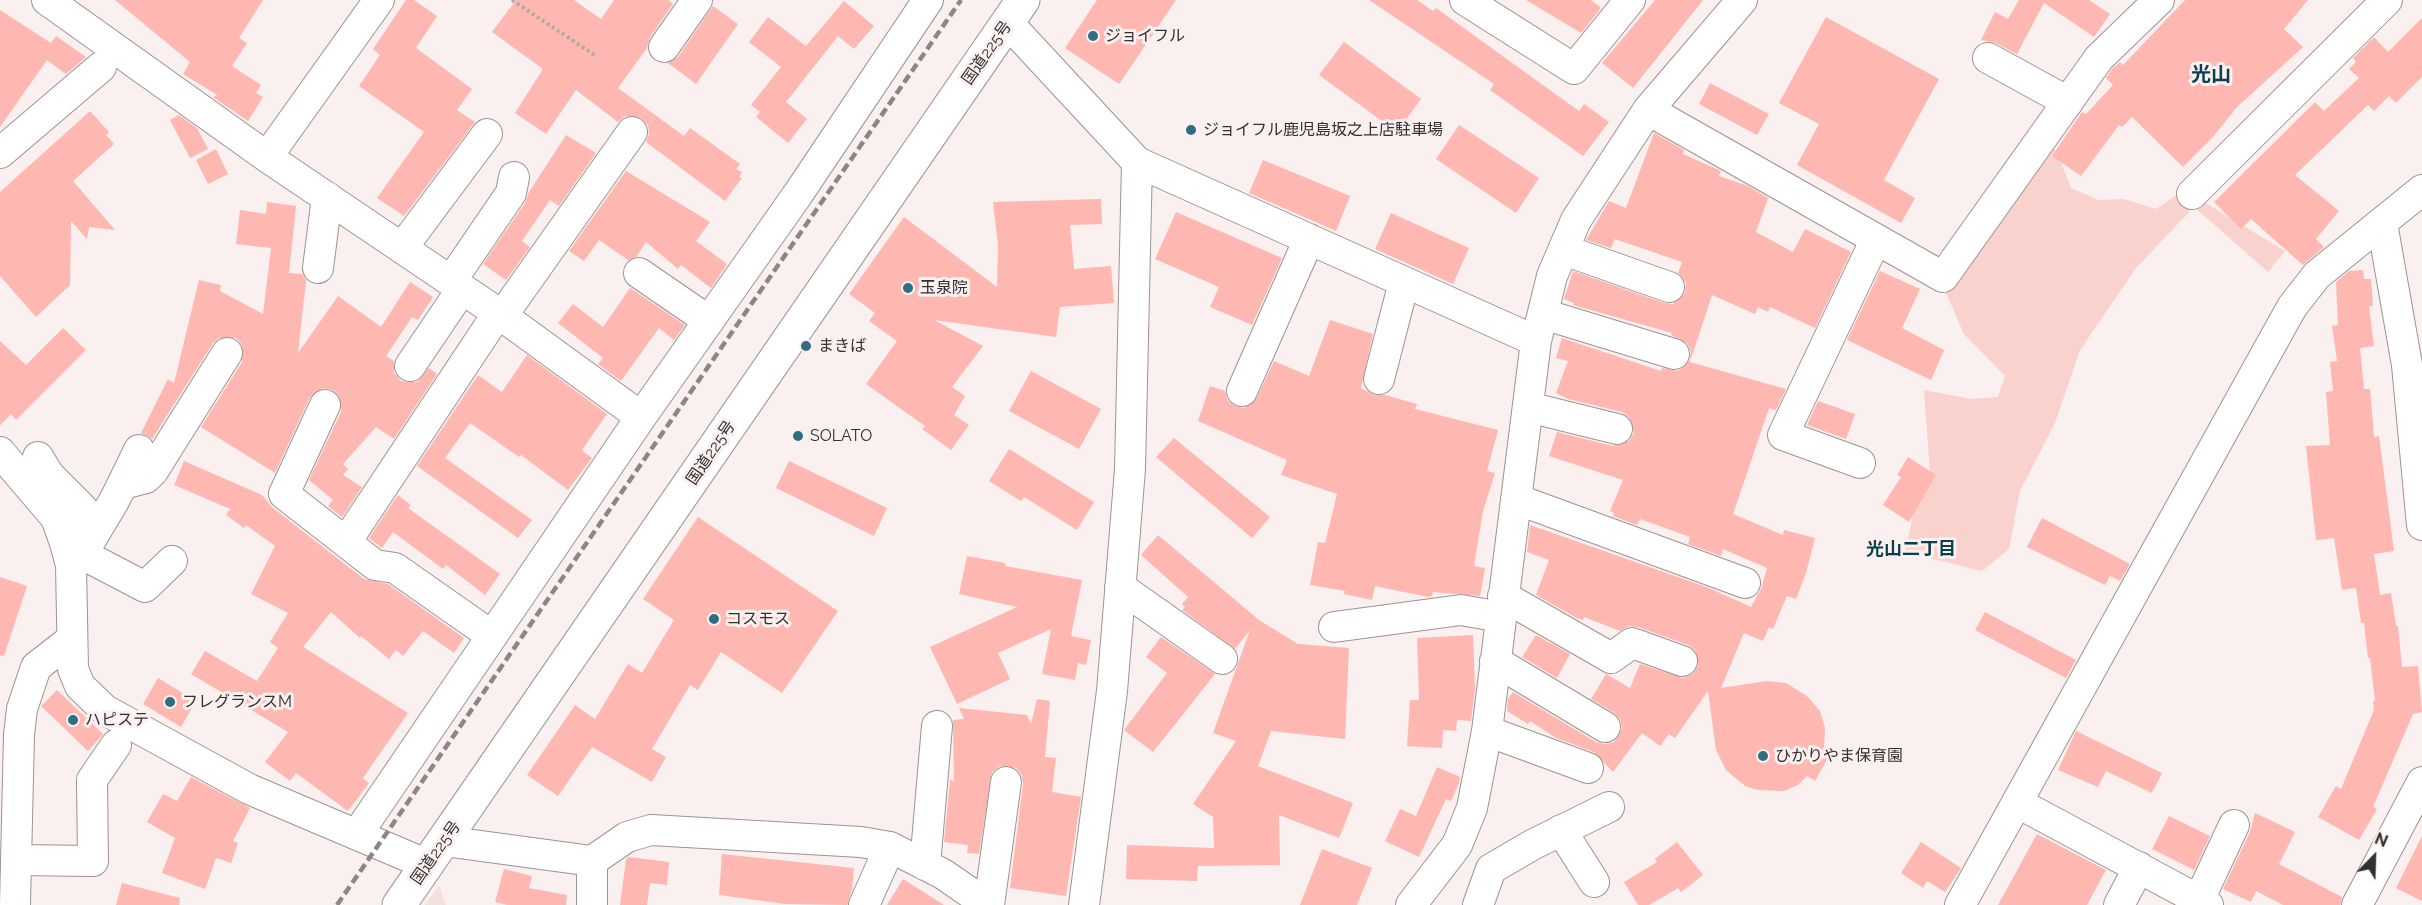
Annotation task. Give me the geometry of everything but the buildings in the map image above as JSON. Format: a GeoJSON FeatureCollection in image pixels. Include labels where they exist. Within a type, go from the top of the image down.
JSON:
{"type":"FeatureCollection","features":[{"type":"Feature","properties":{"kind":"highway","name":"国道225号"},"geometry":{"type":"LineString","coordinates":[[399,905],[1016,12]]}},
{"type":"Feature","properties":{"kind":"street"},"geometry":{"type":"LineString","coordinates":[[47,0],[267,157],[500,314],[641,417]]}},
{"type":"Feature","properties":{"kind":"street"},"geometry":{"type":"LineString","coordinates":[[267,157],[379,0]]}},
{"type":"Feature","properties":{"kind":"street"},"geometry":{"type":"LineString","coordinates":[[664,47],[697,0]]}},
{"type":"Feature","properties":{"kind":"street"},"geometry":{"type":"LineString","coordinates":[[358,833],[641,417],[798,194],[928,0]]}},
{"type":"Feature","properties":{"kind":"street"},"geometry":{"type":"LineString","coordinates":[[1465,0],[1574,69],[1630,0]]}},
{"type":"Feature","properties":{"kind":"street"},"geometry":{"type":"LineString","coordinates":[[1411,905],[1457,845],[1472,808],[1486,731],[1539,327],[1552,276],[1576,220],[1648,110],[1742,0]]}},
{"type":"Feature","properties":{"kind":"street"},"geometry":{"type":"LineString","coordinates":[[1648,110],[1943,277],[2099,58],[2159,0]]}},
{"type":"Feature","properties":{"kind":"street"},"geometry":{"type":"LineString","coordinates":[[2192,194],[2387,0]]}},
{"type":"Feature","properties":{"kind":"street"},"geometry":{"type":"LineString","coordinates":[[1016,12],[1137,162],[1404,282],[1539,327],[1674,354]]}},
{"type":"Feature","properties":{"kind":"street"},"geometry":{"type":"LineString","coordinates":[[1988,58],[2068,102]]}},
{"type":"Feature","properties":{"kind":"street"},"geometry":{"type":"LineString","coordinates":[[0,153],[101,67]]}},
{"type":"Feature","properties":{"kind":"street"},"geometry":{"type":"LineString","coordinates":[[345,542],[500,314],[632,132]]}},
{"type":"Feature","properties":{"kind":"street"},"geometry":{"type":"LineString","coordinates":[[402,248],[486,134]]}},
{"type":"Feature","properties":{"kind":"street"},"geometry":{"type":"LineString","coordinates":[[1083,905],[1112,691],[1130,469],[1137,162]]}},
{"type":"Feature","properties":{"kind":"street"},"geometry":{"type":"LineString","coordinates":[[410,366],[511,193],[514,177]]}},
{"type":"Feature","properties":{"kind":"street"},"geometry":{"type":"LineString","coordinates":[[1960,905],[2292,307],[2317,275],[2422,190]]}},
{"type":"Feature","properties":{"kind":"street"},"geometry":{"type":"LineString","coordinates":[[318,268],[327,197]]}},
{"type":"Feature","properties":{"kind":"street"},"geometry":{"type":"LineString","coordinates":[[2382,223],[2415,365],[2422,525]]}},
{"type":"Feature","properties":{"kind":"street"},"geometry":{"type":"LineString","coordinates":[[1242,391],[1309,239]]}},
{"type":"Feature","properties":{"kind":"street"},"geometry":{"type":"LineString","coordinates":[[1860,463],[1783,435],[1876,239]]}},
{"type":"Feature","properties":{"kind":"street"},"geometry":{"type":"LineString","coordinates":[[1564,250],[1669,287]]}},
{"type":"Feature","properties":{"kind":"street"},"geometry":{"type":"LineString","coordinates":[[639,273],[709,321]]}},
{"type":"Feature","properties":{"kind":"street"},"geometry":{"type":"LineString","coordinates":[[1379,379],[1404,282]]}},
{"type":"Feature","properties":{"kind":"street"},"geometry":{"type":"LineString","coordinates":[[123,484],[146,478],[153,471],[227,353]]}},
{"type":"Feature","properties":{"kind":"street"},"geometry":{"type":"LineString","coordinates":[[325,405],[284,494],[375,566],[395,568],[492,636]]}},
{"type":"Feature","properties":{"kind":"street"},"geometry":{"type":"LineString","coordinates":[[1528,407],[1617,429]]}},
{"type":"Feature","properties":{"kind":"street"},"geometry":{"type":"LineString","coordinates":[[72,554],[123,484],[139,450]]}},
{"type":"Feature","properties":{"kind":"street"},"geometry":{"type":"LineString","coordinates":[[0,452],[56,518],[72,554],[145,587],[172,561]]}},
{"type":"Feature","properties":{"kind":"street"},"geometry":{"type":"LineString","coordinates":[[38,457],[50,475],[83,509],[72,554],[73,669],[80,686],[105,710],[249,789],[358,833],[436,853],[592,861],[627,837],[651,830],[861,842],[890,847],[925,865],[988,905],[1006,782]]}},
{"type":"Feature","properties":{"kind":"street"},"geometry":{"type":"LineString","coordinates":[[1516,499],[1745,583]]}},
{"type":"Feature","properties":{"kind":"street"},"geometry":{"type":"LineString","coordinates":[[1120,587],[1222,659]]}},
{"type":"Feature","properties":{"kind":"street"},"geometry":{"type":"LineString","coordinates":[[1334,627],[1461,610],[1502,607],[1611,658],[1632,643],[1682,661]]}},
{"type":"Feature","properties":{"kind":"street"},"geometry":{"type":"LineString","coordinates":[[15,905],[19,735],[22,709],[36,667],[72,639]]}},
{"type":"Feature","properties":{"kind":"street"},"geometry":{"type":"LineString","coordinates":[[1495,661],[1605,727]]}},
{"type":"Feature","properties":{"kind":"street"},"geometry":{"type":"LineString","coordinates":[[925,865],[937,726]]}},
{"type":"Feature","properties":{"kind":"street"},"geometry":{"type":"LineString","coordinates":[[1486,731],[1588,768]]}},
{"type":"Feature","properties":{"kind":"street"},"geometry":{"type":"LineString","coordinates":[[17,860],[93,861],[92,780],[116,745]]}},
{"type":"Feature","properties":{"kind":"street"},"geometry":{"type":"LineString","coordinates":[[2357,905],[2422,782]]}},
{"type":"Feature","properties":{"kind":"street"},"geometry":{"type":"LineString","coordinates":[[2018,803],[2204,903],[2234,825]]}},
{"type":"Feature","properties":{"kind":"street"},"geometry":{"type":"LineString","coordinates":[[1478,905],[1491,869],[1561,830],[1609,807]]}},
{"type":"Feature","properties":{"kind":"street"},"geometry":{"type":"LineString","coordinates":[[1561,830],[1594,882]]}},
{"type":"Feature","properties":{"kind":"street"},"geometry":{"type":"LineString","coordinates":[[864,905],[890,847]]}},
{"type":"Feature","properties":{"kind":"street"},"geometry":{"type":"LineString","coordinates":[[592,861],[592,905]]}},
{"type":"Feature","properties":{"kind":"street"},"geometry":{"type":"LineString","coordinates":[[2119,905],[2139,867]]}},
{"type":"Feature","properties":{"kind":"path"},"geometry":{"type":"LineString","coordinates":[[512,0],[596,56]]}},
{"type":"Feature","properties":{"kind":"shaded area"},"geometry":{"type":"Polygon","coordinates":[[[2046,134],[2071,188],[2099,200],[2124,199],[2156,209],[2184,190],[2285,251],[2268,272],[2194,207],[2136,268],[2080,350],[2055,423],[2020,491],[2009,549],[1982,571],[1905,552],[1913,514],[1930,474],[1924,390],[1971,399],[1998,397],[2005,376],[1964,334],[1942,284],[2046,134]]]}},
{"type":"Feature","properties":{"kind":"shaded area"},"geometry":{"type":"Polygon","coordinates":[[[439,885],[446,905],[425,905],[439,885]]]}},
{"type":"Feature","properties":{"kind":"railway"},"geometry":{"type":"LineString","coordinates":[[337,905],[961,0]]}},
{"type":"Feature","properties":{"kind":"place","name":"ジョイフル"},"geometry":{"type":"Point","coordinates":[1093,36]}},
{"type":"Feature","properties":{"kind":"place","name":"ジョイフル鹿児島坂之上店駐車場"},"geometry":{"type":"Point","coordinates":[1191,130]}},
{"type":"Feature","properties":{"kind":"place","name":"玉泉院"},"geometry":{"type":"Point","coordinates":[908,288]}},
{"type":"Feature","properties":{"kind":"place","name":"まきば"},"geometry":{"type":"Point","coordinates":[806,346]}},
{"type":"Feature","properties":{"kind":"place","name":"SOLATO"},"geometry":{"type":"Point","coordinates":[798,436]}},
{"type":"Feature","properties":{"kind":"place","name":"コスモス"},"geometry":{"type":"Point","coordinates":[714,619]}},
{"type":"Feature","properties":{"kind":"place","name":"フレグランスM"},"geometry":{"type":"Point","coordinates":[170,702]}},
{"type":"Feature","properties":{"kind":"place","name":"ハピステ"},"geometry":{"type":"Point","coordinates":[73,720]}},
{"type":"Feature","properties":{"kind":"place","name":"ひかりやま保育園"},"geometry":{"type":"Point","coordinates":[1763,756]}},
{"type":"Feature","properties":{"kind":"district","name":"光山"},"geometry":{"type":"Point","coordinates":[2211,75]}},
{"type":"Feature","properties":{"kind":"district","name":"光山二丁目"},"geometry":{"type":"Point","coordinates":[1911,550]}}]}
